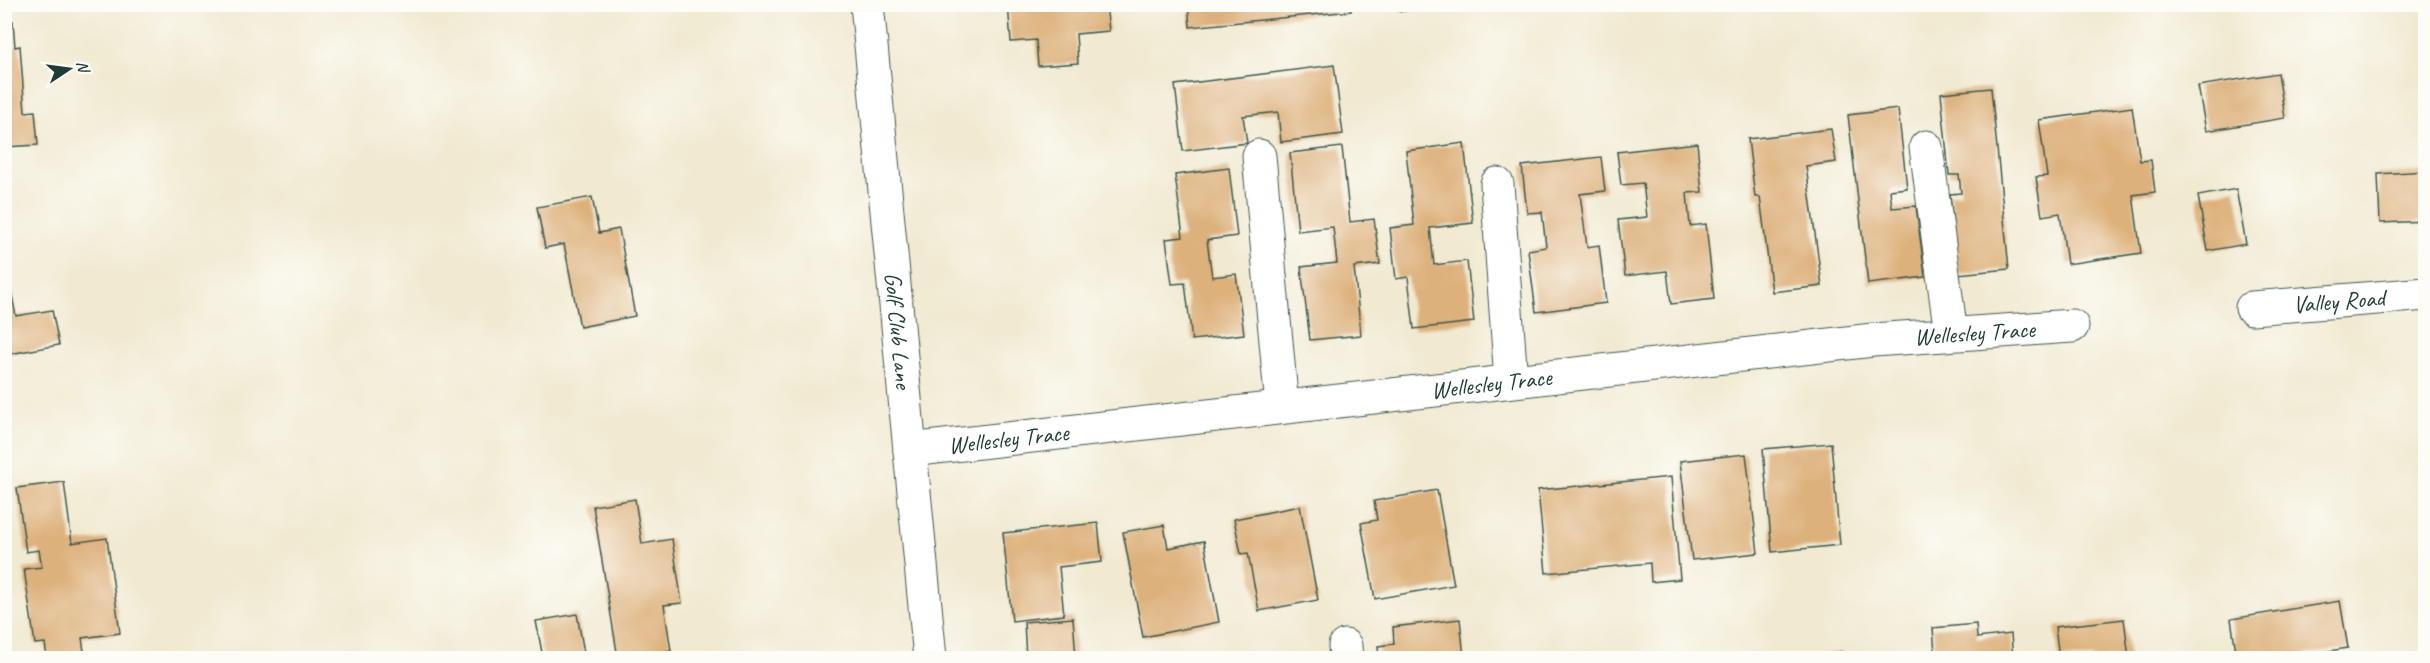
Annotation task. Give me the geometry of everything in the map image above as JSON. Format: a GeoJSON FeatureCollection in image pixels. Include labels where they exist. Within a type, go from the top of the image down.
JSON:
{"type":"FeatureCollection","features":[{"type":"Feature","properties":{"kind":"street","name":"Golf Club Lane"},"geometry":{"type":"LineString","coordinates":[[867,4],[930,658]]}},
{"type":"Feature","properties":{"kind":"street"},"geometry":{"type":"LineString","coordinates":[[1926,147],[1951,334]]}},
{"type":"Feature","properties":{"kind":"street"},"geometry":{"type":"LineString","coordinates":[[1259,156],[1282,407]]}},
{"type":"Feature","properties":{"kind":"street"},"geometry":{"type":"LineString","coordinates":[[1497,184],[1511,381]]}},
{"type":"Feature","properties":{"kind":"street","name":"Valley Road"},"geometry":{"type":"LineString","coordinates":[[2252,308],[2426,294]]}},
{"type":"Feature","properties":{"kind":"street","name":"Wellesley Trace"},"geometry":{"type":"LineString","coordinates":[[910,450],[1873,340],[2072,326]]}},
{"type":"Feature","properties":{"kind":"building"},"geometry":{"type":"Polygon","coordinates":[[[1008,4],[1106,4],[1109,31],[1076,34],[1078,63],[1038,66],[1036,40],[1011,42],[1008,4]]]}},
{"type":"Feature","properties":{"kind":"building"},"geometry":{"type":"Polygon","coordinates":[[[1188,4],[1350,4],[1351,11],[1190,27],[1188,4]]]}},
{"type":"Feature","properties":{"kind":"building"},"geometry":{"type":"Polygon","coordinates":[[[1399,4],[1457,4],[1457,6],[1400,11],[1399,4]]]}},
{"type":"Feature","properties":{"kind":"building"},"geometry":{"type":"Polygon","coordinates":[[[13,21],[15,47],[20,46],[25,112],[35,111],[38,145],[4,147],[4,22],[13,21]]]}},
{"type":"Feature","properties":{"kind":"building"},"geometry":{"type":"Polygon","coordinates":[[[1334,65],[1343,134],[1281,142],[1278,112],[1243,116],[1247,143],[1183,151],[1175,85],[1334,65]]]}},
{"type":"Feature","properties":{"kind":"building"},"geometry":{"type":"Polygon","coordinates":[[[2278,73],[2285,118],[2206,131],[2198,86],[2278,73]]]}},
{"type":"Feature","properties":{"kind":"building"},"geometry":{"type":"Polygon","coordinates":[[[1991,88],[2009,269],[1958,274],[1950,194],[1961,193],[1959,175],[1949,175],[1941,93],[1991,88]]]}},
{"type":"Feature","properties":{"kind":"building"},"geometry":{"type":"Polygon","coordinates":[[[2132,107],[2140,161],[2151,160],[2155,192],[2133,195],[2141,253],[2067,264],[2060,213],[2042,216],[2036,177],[2047,176],[2039,120],[2132,107]]]}},
{"type":"Feature","properties":{"kind":"building"},"geometry":{"type":"Polygon","coordinates":[[[1898,109],[1907,188],[1890,190],[1892,208],[1916,206],[1925,277],[1868,284],[1848,115],[1898,109]]]}},
{"type":"Feature","properties":{"kind":"building"},"geometry":{"type":"Polygon","coordinates":[[[1831,129],[1836,162],[1806,166],[1822,286],[1772,292],[1760,197],[1755,197],[1748,139],[1831,129]]]}},
{"type":"Feature","properties":{"kind":"building"},"geometry":{"type":"Polygon","coordinates":[[[1464,143],[1473,223],[1430,228],[1434,265],[1467,261],[1474,322],[1414,329],[1408,277],[1396,279],[1390,228],[1414,225],[1406,151],[1464,143]]]}},
{"type":"Feature","properties":{"kind":"building"},"geometry":{"type":"Polygon","coordinates":[[[1697,143],[1702,192],[1687,193],[1690,226],[1706,224],[1714,299],[1671,304],[1667,271],[1625,276],[1618,220],[1647,217],[1643,183],[1621,185],[1617,152],[1697,143]]]}},
{"type":"Feature","properties":{"kind":"building"},"geometry":{"type":"Polygon","coordinates":[[[1342,147],[1350,222],[1374,219],[1380,264],[1354,267],[1361,335],[1310,340],[1301,267],[1337,263],[1333,227],[1298,231],[1290,153],[1342,147]]]}},
{"type":"Feature","properties":{"kind":"building"},"geometry":{"type":"Polygon","coordinates":[[[1601,157],[1605,191],[1580,194],[1587,247],[1599,245],[1606,303],[1536,312],[1528,250],[1546,247],[1542,212],[1527,213],[1522,166],[1601,157]]]}},
{"type":"Feature","properties":{"kind":"building"},"geometry":{"type":"Polygon","coordinates":[[[1229,168],[1237,236],[1207,240],[1212,277],[1236,274],[1244,334],[1192,340],[1185,283],[1172,284],[1166,239],[1183,237],[1175,175],[1229,168]]]}},
{"type":"Feature","properties":{"kind":"building"},"geometry":{"type":"Polygon","coordinates":[[[2426,171],[2426,221],[2380,223],[2378,174],[2426,171]]]}},
{"type":"Feature","properties":{"kind":"building"},"geometry":{"type":"Polygon","coordinates":[[[2236,189],[2246,244],[2208,251],[2198,196],[2236,189]]]}},
{"type":"Feature","properties":{"kind":"building"},"geometry":{"type":"Polygon","coordinates":[[[592,197],[599,233],[619,229],[635,316],[580,327],[564,244],[545,248],[537,207],[592,197]]]}},
{"type":"Feature","properties":{"kind":"building"},"geometry":{"type":"Polygon","coordinates":[[[4,256],[16,316],[52,310],[59,345],[4,355],[4,256]]]}},
{"type":"Feature","properties":{"kind":"building"},"geometry":{"type":"Polygon","coordinates":[[[1831,443],[1840,545],[1772,552],[1763,449],[1831,443]]]}},
{"type":"Feature","properties":{"kind":"building"},"geometry":{"type":"Polygon","coordinates":[[[1746,454],[1758,553],[1692,560],[1680,461],[1746,454]]]}},
{"type":"Feature","properties":{"kind":"building"},"geometry":{"type":"Polygon","coordinates":[[[1671,477],[1680,579],[1651,582],[1650,563],[1546,573],[1538,490],[1671,477]]]}},
{"type":"Feature","properties":{"kind":"building"},"geometry":{"type":"Polygon","coordinates":[[[64,482],[72,543],[107,538],[120,633],[82,638],[85,658],[47,658],[45,643],[35,644],[24,569],[42,567],[39,550],[26,552],[17,488],[64,482]]]}},
{"type":"Feature","properties":{"kind":"building"},"geometry":{"type":"Polygon","coordinates":[[[1437,490],[1454,585],[1375,599],[1361,523],[1377,520],[1374,501],[1437,490]]]}},
{"type":"Feature","properties":{"kind":"building"},"geometry":{"type":"Polygon","coordinates":[[[635,499],[642,544],[672,539],[682,603],[664,605],[671,651],[641,656],[641,658],[618,658],[593,506],[635,499]]]}},
{"type":"Feature","properties":{"kind":"building"},"geometry":{"type":"Polygon","coordinates":[[[1300,506],[1318,600],[1259,611],[1248,553],[1241,554],[1234,519],[1300,506]]]}},
{"type":"Feature","properties":{"kind":"building"},"geometry":{"type":"Polygon","coordinates":[[[1098,523],[1102,562],[1059,567],[1064,615],[1012,621],[1003,533],[1098,523]]]}},
{"type":"Feature","properties":{"kind":"building"},"geometry":{"type":"Polygon","coordinates":[[[1164,525],[1168,548],[1204,541],[1219,622],[1143,637],[1123,532],[1164,525]]]}},
{"type":"Feature","properties":{"kind":"building"},"geometry":{"type":"Polygon","coordinates":[[[2340,601],[2348,648],[2286,658],[2237,658],[2231,619],[2340,601]]]}},
{"type":"Feature","properties":{"kind":"building"},"geometry":{"type":"Polygon","coordinates":[[[577,614],[585,658],[543,658],[536,621],[577,614]]]}},
{"type":"Feature","properties":{"kind":"building"},"geometry":{"type":"Polygon","coordinates":[[[1073,618],[1076,658],[1026,658],[1024,622],[1073,618]]]}},
{"type":"Feature","properties":{"kind":"building"},"geometry":{"type":"Polygon","coordinates":[[[1460,619],[1464,658],[1379,658],[1378,646],[1394,644],[1393,627],[1460,619]]]}},
{"type":"Feature","properties":{"kind":"building"},"geometry":{"type":"Polygon","coordinates":[[[2124,619],[2129,658],[2059,658],[2055,627],[2124,619]]]}},
{"type":"Feature","properties":{"kind":"building"},"geometry":{"type":"Polygon","coordinates":[[[1976,624],[1977,638],[2011,634],[2013,658],[1915,658],[1914,655],[1935,653],[1933,628],[1976,624]]]}},
{"type":"Feature","properties":{"kind":"building"},"geometry":{"type":"Polygon","coordinates":[[[1841,652],[1842,658],[1812,658],[1812,657],[1841,652]]]}}]}
